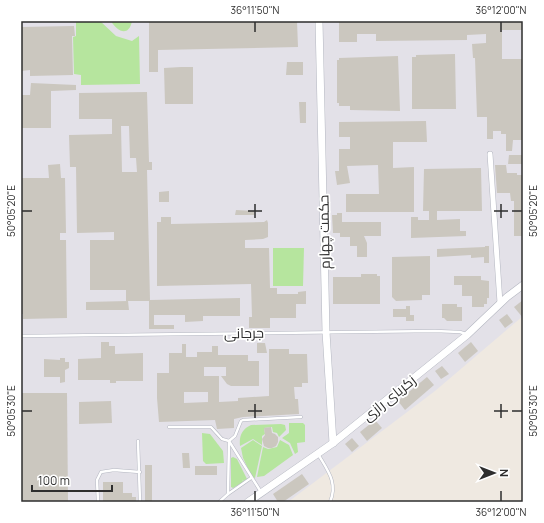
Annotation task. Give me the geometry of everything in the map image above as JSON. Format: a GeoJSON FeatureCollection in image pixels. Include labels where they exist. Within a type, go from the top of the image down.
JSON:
{"type":"FeatureCollection","features":[{"type":"Feature","properties":{"kind":"street","name":"حکمت چهارم"},"geometry":{"type":"LineString","coordinates":[[319,21],[326,332],[333,444]]}},
{"type":"Feature","properties":{"kind":"street"},"geometry":{"type":"LineString","coordinates":[[490,154],[500,304]]}},
{"type":"Feature","properties":{"kind":"street","name":"زکریای رازی"},"geometry":{"type":"LineString","coordinates":[[248,502],[333,444],[466,335],[523,285]]}},
{"type":"Feature","properties":{"kind":"lane","name":"جرجانی"},"geometry":{"type":"LineString","coordinates":[[21,336],[436,331],[460,332],[466,335]]}},
{"type":"Feature","properties":{"kind":"lane"},"geometry":{"type":"LineString","coordinates":[[228,494],[229,441],[235,436],[241,421],[301,417]]}},
{"type":"Feature","properties":{"kind":"lane"},"geometry":{"type":"LineString","coordinates":[[169,427],[211,427],[222,439],[229,441],[261,493]]}},
{"type":"Feature","properties":{"kind":"lane"},"geometry":{"type":"LineString","coordinates":[[138,441],[140,502]]}},
{"type":"Feature","properties":{"kind":"lane"},"geometry":{"type":"LineString","coordinates":[[318,454],[328,472],[334,488],[330,502]]}},
{"type":"Feature","properties":{"kind":"lane"},"geometry":{"type":"LineString","coordinates":[[98,502],[97,480],[101,472],[114,470],[140,472]]}},
{"type":"Feature","properties":{"kind":"lane"},"geometry":{"type":"LineString","coordinates":[[219,502],[251,478]]}},
{"type":"Feature","properties":{"kind":"shaded area"},"geometry":{"type":"Polygon","coordinates":[[[21,21],[523,21],[523,316],[435,391],[288,502],[21,502],[21,21]]]}},
{"type":"Feature","properties":{"kind":"green space"},"geometry":{"type":"Polygon","coordinates":[[[76,21],[100,21],[116,36],[132,41],[139,36],[140,84],[81,85],[81,75],[74,74],[73,37],[76,36],[76,21]]]}},
{"type":"Feature","properties":{"kind":"green space"},"geometry":{"type":"Polygon","coordinates":[[[111,21],[132,21],[128,29],[123,31],[116,28],[111,21]]]}},
{"type":"Feature","properties":{"kind":"green space"},"geometry":{"type":"Polygon","coordinates":[[[273,248],[304,248],[303,286],[273,286],[273,248]]]}},
{"type":"Feature","properties":{"kind":"green space"},"geometry":{"type":"Polygon","coordinates":[[[289,423],[303,423],[305,425],[305,442],[297,443],[298,452],[295,454],[290,443],[282,438],[289,433],[289,423]]]}},
{"type":"Feature","properties":{"kind":"green space"},"geometry":{"type":"Polygon","coordinates":[[[251,425],[285,425],[286,430],[279,437],[277,433],[273,432],[272,427],[264,428],[265,434],[262,436],[262,445],[253,439],[240,446],[242,433],[251,425]]]}},
{"type":"Feature","properties":{"kind":"green space"},"geometry":{"type":"Polygon","coordinates":[[[202,433],[210,434],[223,451],[224,463],[206,464],[203,461],[202,433]]]}},
{"type":"Feature","properties":{"kind":"green space"},"geometry":{"type":"Polygon","coordinates":[[[253,440],[262,446],[255,478],[252,477],[243,458],[241,448],[253,440]]]}},
{"type":"Feature","properties":{"kind":"green space"},"geometry":{"type":"Polygon","coordinates":[[[280,440],[289,445],[293,455],[264,476],[257,477],[263,447],[268,449],[277,447],[280,440]]]}},
{"type":"Feature","properties":{"kind":"green space"},"geometry":{"type":"Polygon","coordinates":[[[233,457],[237,459],[247,479],[243,481],[242,479],[243,482],[233,488],[231,487],[231,458],[233,457]]]}},
{"type":"Feature","properties":{"kind":"building"},"geometry":{"type":"Polygon","coordinates":[[[149,21],[297,21],[298,47],[158,50],[158,72],[149,72],[149,21]]]}},
{"type":"Feature","properties":{"kind":"building"},"geometry":{"type":"Polygon","coordinates":[[[339,21],[523,21],[523,30],[502,30],[502,59],[523,59],[523,140],[513,140],[512,151],[506,151],[506,134],[501,134],[501,131],[493,131],[493,139],[487,139],[487,117],[477,117],[475,58],[473,58],[472,44],[486,43],[486,34],[467,35],[467,40],[376,41],[376,34],[357,34],[357,42],[339,42],[339,21]]]}},
{"type":"Feature","properties":{"kind":"building"},"geometry":{"type":"Polygon","coordinates":[[[74,26],[75,36],[72,36],[73,75],[30,76],[30,70],[21,71],[21,27],[74,26]]]}},
{"type":"Feature","properties":{"kind":"building"},"geometry":{"type":"Polygon","coordinates":[[[455,54],[456,109],[412,109],[412,57],[416,57],[416,55],[455,54]]]}},
{"type":"Feature","properties":{"kind":"building"},"geometry":{"type":"Polygon","coordinates":[[[398,56],[400,111],[350,110],[350,106],[339,106],[339,103],[337,103],[337,60],[339,60],[339,58],[398,56]]]}},
{"type":"Feature","properties":{"kind":"building"},"geometry":{"type":"Polygon","coordinates":[[[287,62],[303,62],[303,75],[286,75],[287,62]]]}},
{"type":"Feature","properties":{"kind":"building"},"geometry":{"type":"Polygon","coordinates":[[[193,67],[193,104],[165,104],[164,68],[193,67]]]}},
{"type":"Feature","properties":{"kind":"building"},"geometry":{"type":"Polygon","coordinates":[[[31,83],[76,85],[76,90],[51,91],[51,128],[21,128],[21,95],[30,95],[31,83]]]}},
{"type":"Feature","properties":{"kind":"building"},"geometry":{"type":"Polygon","coordinates":[[[147,92],[149,162],[152,162],[152,170],[147,170],[150,300],[240,298],[240,316],[203,316],[203,321],[185,322],[185,315],[154,315],[154,325],[174,325],[174,329],[149,329],[149,301],[126,301],[126,290],[90,290],[90,240],[114,240],[114,232],[77,233],[76,167],[70,167],[69,135],[112,134],[112,119],[79,119],[79,93],[147,92]],[[121,126],[122,172],[137,172],[136,158],[130,158],[129,126],[121,126]]]}},
{"type":"Feature","properties":{"kind":"building"},"geometry":{"type":"Polygon","coordinates":[[[299,102],[306,102],[306,123],[300,123],[299,102]]]}},
{"type":"Feature","properties":{"kind":"building"},"geometry":{"type":"Polygon","coordinates":[[[426,121],[427,142],[393,142],[393,168],[414,167],[414,212],[346,212],[346,194],[379,194],[378,165],[347,166],[350,183],[337,185],[335,171],[339,171],[339,149],[350,149],[350,137],[339,137],[339,122],[426,121]]]}},
{"type":"Feature","properties":{"kind":"building"},"geometry":{"type":"Polygon","coordinates":[[[509,155],[523,155],[523,164],[508,164],[509,155]]]}},
{"type":"Feature","properties":{"kind":"building"},"geometry":{"type":"Polygon","coordinates":[[[60,164],[61,178],[65,178],[66,233],[60,233],[60,240],[66,240],[67,318],[23,319],[23,314],[21,314],[21,178],[49,178],[48,165],[60,164]]]}},
{"type":"Feature","properties":{"kind":"building"},"geometry":{"type":"Polygon","coordinates":[[[495,165],[506,165],[507,173],[517,173],[517,175],[523,175],[523,236],[514,236],[514,201],[511,201],[510,193],[497,193],[495,165]]]}},
{"type":"Feature","properties":{"kind":"building"},"geometry":{"type":"Polygon","coordinates":[[[481,168],[482,211],[437,211],[437,220],[460,219],[460,231],[466,231],[466,236],[411,238],[411,217],[418,217],[418,220],[429,220],[429,211],[423,211],[424,169],[481,168]]]}},
{"type":"Feature","properties":{"kind":"building"},"geometry":{"type":"Polygon","coordinates":[[[169,191],[169,202],[159,202],[159,192],[169,191]]]}},
{"type":"Feature","properties":{"kind":"building"},"geometry":{"type":"Polygon","coordinates":[[[236,210],[254,211],[254,215],[235,215],[236,210]]]}},
{"type":"Feature","properties":{"kind":"building"},"geometry":{"type":"Polygon","coordinates":[[[337,213],[342,213],[342,222],[381,222],[381,236],[364,236],[367,243],[367,257],[357,257],[357,246],[350,246],[350,237],[340,237],[340,233],[333,233],[332,215],[337,215],[337,213]]]}},
{"type":"Feature","properties":{"kind":"building"},"geometry":{"type":"Polygon","coordinates":[[[161,217],[171,217],[171,224],[264,222],[267,220],[268,237],[263,239],[245,240],[245,248],[269,248],[270,288],[277,288],[277,294],[298,294],[298,292],[306,291],[306,304],[296,304],[296,318],[270,318],[270,328],[249,328],[249,317],[252,317],[251,284],[157,286],[157,222],[161,222],[161,217]]]}},
{"type":"Feature","properties":{"kind":"building"},"geometry":{"type":"Polygon","coordinates":[[[489,246],[489,263],[484,263],[484,257],[471,258],[471,255],[437,257],[437,249],[489,246]]]}},
{"type":"Feature","properties":{"kind":"building"},"geometry":{"type":"Polygon","coordinates":[[[430,256],[430,295],[422,295],[422,300],[396,301],[392,297],[392,257],[430,256]]]}},
{"type":"Feature","properties":{"kind":"building"},"geometry":{"type":"Polygon","coordinates":[[[361,274],[377,274],[377,276],[380,276],[380,304],[333,304],[333,277],[361,277],[361,274]]]}},
{"type":"Feature","properties":{"kind":"building"},"geometry":{"type":"Polygon","coordinates":[[[454,276],[481,276],[481,280],[489,281],[489,298],[487,298],[487,304],[484,304],[484,307],[472,307],[472,296],[462,296],[462,285],[454,285],[454,276]]]}},
{"type":"Feature","properties":{"kind":"building"},"geometry":{"type":"Polygon","coordinates":[[[523,300],[523,318],[514,307],[523,300]]]}},
{"type":"Feature","properties":{"kind":"building"},"geometry":{"type":"Polygon","coordinates":[[[128,301],[129,310],[86,310],[86,302],[128,301]]]}},
{"type":"Feature","properties":{"kind":"building"},"geometry":{"type":"Polygon","coordinates":[[[442,304],[457,304],[457,307],[462,307],[462,321],[447,321],[442,318],[442,304]]]}},
{"type":"Feature","properties":{"kind":"building"},"geometry":{"type":"Polygon","coordinates":[[[406,306],[410,306],[410,315],[414,315],[414,321],[406,321],[406,317],[393,317],[393,309],[406,309],[406,306]]]}},
{"type":"Feature","properties":{"kind":"building"},"geometry":{"type":"Polygon","coordinates":[[[507,314],[513,322],[505,328],[499,320],[507,314]]]}},
{"type":"Feature","properties":{"kind":"building"},"geometry":{"type":"Polygon","coordinates":[[[101,342],[109,342],[109,346],[115,346],[115,354],[143,353],[143,381],[116,381],[116,383],[110,383],[110,380],[78,380],[78,359],[101,358],[101,342]]]}},
{"type":"Feature","properties":{"kind":"building"},"geometry":{"type":"Polygon","coordinates":[[[471,342],[478,351],[465,362],[458,353],[471,342]]]}},
{"type":"Feature","properties":{"kind":"building"},"geometry":{"type":"Polygon","coordinates":[[[257,343],[265,343],[267,353],[257,353],[257,343]]]}},
{"type":"Feature","properties":{"kind":"building"},"geometry":{"type":"Polygon","coordinates":[[[182,344],[186,344],[186,357],[197,357],[197,352],[212,352],[212,346],[218,346],[218,355],[248,355],[248,361],[259,361],[259,386],[231,386],[227,384],[221,376],[226,376],[226,367],[204,367],[204,376],[219,376],[219,402],[238,401],[238,398],[269,396],[269,349],[289,349],[289,354],[307,354],[308,383],[302,383],[302,387],[294,387],[295,399],[298,399],[299,414],[243,417],[234,419],[234,428],[217,429],[215,420],[159,422],[157,373],[169,373],[169,353],[182,353],[182,344]],[[184,392],[184,403],[208,402],[208,392],[184,392]]]}},
{"type":"Feature","properties":{"kind":"building"},"geometry":{"type":"Polygon","coordinates":[[[60,358],[65,358],[65,362],[69,362],[69,368],[65,370],[65,382],[60,383],[60,377],[44,377],[44,359],[60,360],[60,358]]]}},
{"type":"Feature","properties":{"kind":"building"},"geometry":{"type":"Polygon","coordinates":[[[442,366],[449,374],[441,379],[435,371],[442,366]]]}},
{"type":"Feature","properties":{"kind":"building"},"geometry":{"type":"Polygon","coordinates":[[[427,377],[434,385],[405,410],[398,401],[427,377]]]}},
{"type":"Feature","properties":{"kind":"building"},"geometry":{"type":"Polygon","coordinates":[[[21,393],[67,393],[68,502],[21,502],[21,393]]]}},
{"type":"Feature","properties":{"kind":"building"},"geometry":{"type":"Polygon","coordinates":[[[111,401],[112,423],[79,424],[79,402],[111,401]]]}},
{"type":"Feature","properties":{"kind":"building"},"geometry":{"type":"Polygon","coordinates":[[[375,420],[382,428],[367,441],[360,432],[375,420]]]}},
{"type":"Feature","properties":{"kind":"building"},"geometry":{"type":"Polygon","coordinates":[[[271,427],[272,433],[278,437],[278,442],[276,446],[268,448],[264,446],[262,439],[265,435],[264,428],[271,427]]]}},
{"type":"Feature","properties":{"kind":"building"},"geometry":{"type":"Polygon","coordinates":[[[352,438],[359,446],[352,452],[345,444],[352,438]]]}},
{"type":"Feature","properties":{"kind":"building"},"geometry":{"type":"Polygon","coordinates":[[[182,453],[189,453],[190,468],[183,468],[182,453]]]}},
{"type":"Feature","properties":{"kind":"building"},"geometry":{"type":"Polygon","coordinates":[[[145,465],[152,465],[152,502],[145,502],[145,465]]]}},
{"type":"Feature","properties":{"kind":"building"},"geometry":{"type":"Polygon","coordinates":[[[195,466],[217,466],[217,475],[195,475],[195,466]]]}},
{"type":"Feature","properties":{"kind":"building"},"geometry":{"type":"Polygon","coordinates":[[[302,474],[309,484],[283,502],[278,502],[273,494],[302,474]]]}},
{"type":"Feature","properties":{"kind":"building"},"geometry":{"type":"Polygon","coordinates":[[[103,482],[123,482],[123,493],[132,493],[132,497],[136,497],[136,502],[103,502],[103,482]]]}}]}
